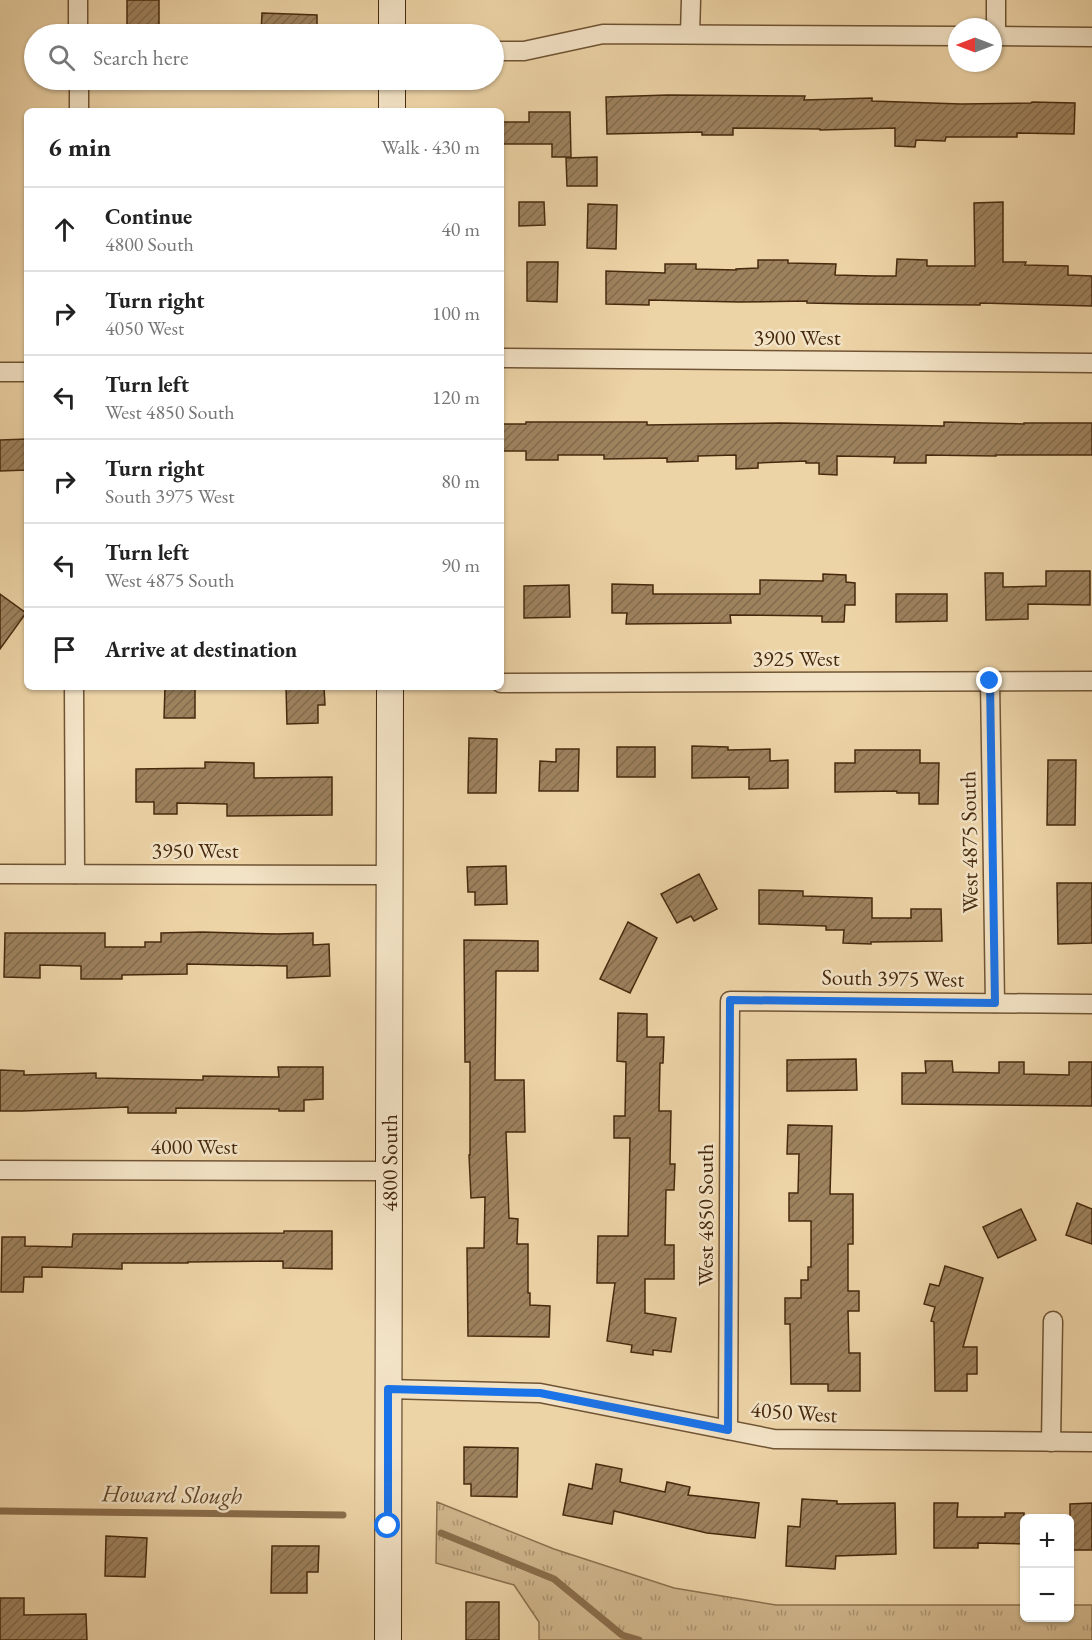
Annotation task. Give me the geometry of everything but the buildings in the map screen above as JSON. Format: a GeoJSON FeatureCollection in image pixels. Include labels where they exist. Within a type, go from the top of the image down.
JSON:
{"type":"FeatureCollection","features":[{"type":"Feature","properties":{"kind":"street"},"geometry":{"type":"LineString","coordinates":[[78,0],[78,24]]}},
{"type":"Feature","properties":{"kind":"street"},"geometry":{"type":"LineString","coordinates":[[392,24],[393,0]]}},
{"type":"Feature","properties":{"kind":"street"},"geometry":{"type":"LineString","coordinates":[[690,34],[691,0]]}},
{"type":"Feature","properties":{"kind":"street"},"geometry":{"type":"LineString","coordinates":[[996,0],[996,18]]}},
{"type":"Feature","properties":{"kind":"street"},"geometry":{"type":"LineString","coordinates":[[504,51],[524,51],[603,34],[948,36]]}},
{"type":"Feature","properties":{"kind":"street"},"geometry":{"type":"LineString","coordinates":[[1002,36],[1092,37]]}},
{"type":"Feature","properties":{"kind":"street"},"geometry":{"type":"LineString","coordinates":[[79,90],[79,108]]}},
{"type":"Feature","properties":{"kind":"street"},"geometry":{"type":"LineString","coordinates":[[392,90],[392,108]]}},
{"type":"Feature","properties":{"kind":"street","name":"3900 West"},"geometry":{"type":"LineString","coordinates":[[504,358],[1092,363]]}},
{"type":"Feature","properties":{"kind":"street"},"geometry":{"type":"LineString","coordinates":[[0,372],[24,372]]}},
{"type":"Feature","properties":{"kind":"street","name":"West 4875 South"},"geometry":{"type":"LineString","coordinates":[[990,681],[995,1003]]}},
{"type":"Feature","properties":{"kind":"street","name":"3925 West"},"geometry":{"type":"LineString","coordinates":[[504,683],[1092,681]]}},
{"type":"Feature","properties":{"kind":"street"},"geometry":{"type":"LineString","coordinates":[[74,690],[75,874]]}},
{"type":"Feature","properties":{"kind":"street","name":"4800 South"},"geometry":{"type":"LineString","coordinates":[[388,1640],[390,690]]}},
{"type":"Feature","properties":{"kind":"street","name":"3950 West"},"geometry":{"type":"LineString","coordinates":[[0,874],[390,875]]}},
{"type":"Feature","properties":{"kind":"street","name":"South 3975 West"},"geometry":{"type":"LineString","coordinates":[[730,1000],[1092,1004]]}},
{"type":"Feature","properties":{"kind":"street","name":"West 4850 South"},"geometry":{"type":"LineString","coordinates":[[728,1430],[730,1000]]}},
{"type":"Feature","properties":{"kind":"street","name":"4000 West"},"geometry":{"type":"LineString","coordinates":[[0,1170],[389,1171]]}},
{"type":"Feature","properties":{"kind":"street"},"geometry":{"type":"LineString","coordinates":[[1052,1442],[1053,1321]]}},
{"type":"Feature","properties":{"kind":"street","name":"4050 West"},"geometry":{"type":"LineString","coordinates":[[388,1389],[540,1393],[774,1439],[1092,1442]]}},
{"type":"Feature","properties":{"kind":"green space"},"geometry":{"type":"Polygon","coordinates":[[[437,1502],[554,1549],[674,1588],[776,1605],[1020,1605],[1020,1622],[1074,1622],[1074,1605],[1092,1605],[1092,1640],[539,1640],[539,1622],[514,1585],[436,1563],[437,1502]]]}},
{"type":"Feature","properties":{"kind":"waterway","name":"Howard Slough"},"geometry":{"type":"LineString","coordinates":[[0,1511],[343,1515]]}},
{"type":"Feature","properties":{"kind":"waterway","name":"Howard Slough"},"geometry":{"type":"LineString","coordinates":[[441,1533],[554,1579],[622,1635],[639,1640]]}},
{"type":"Feature","properties":{"kind":"route"},"geometry":{"type":"LineString","coordinates":[[388,1526],[388,1389],[540,1393],[728,1430],[730,1000],[995,1003],[990,681]]}}]}
